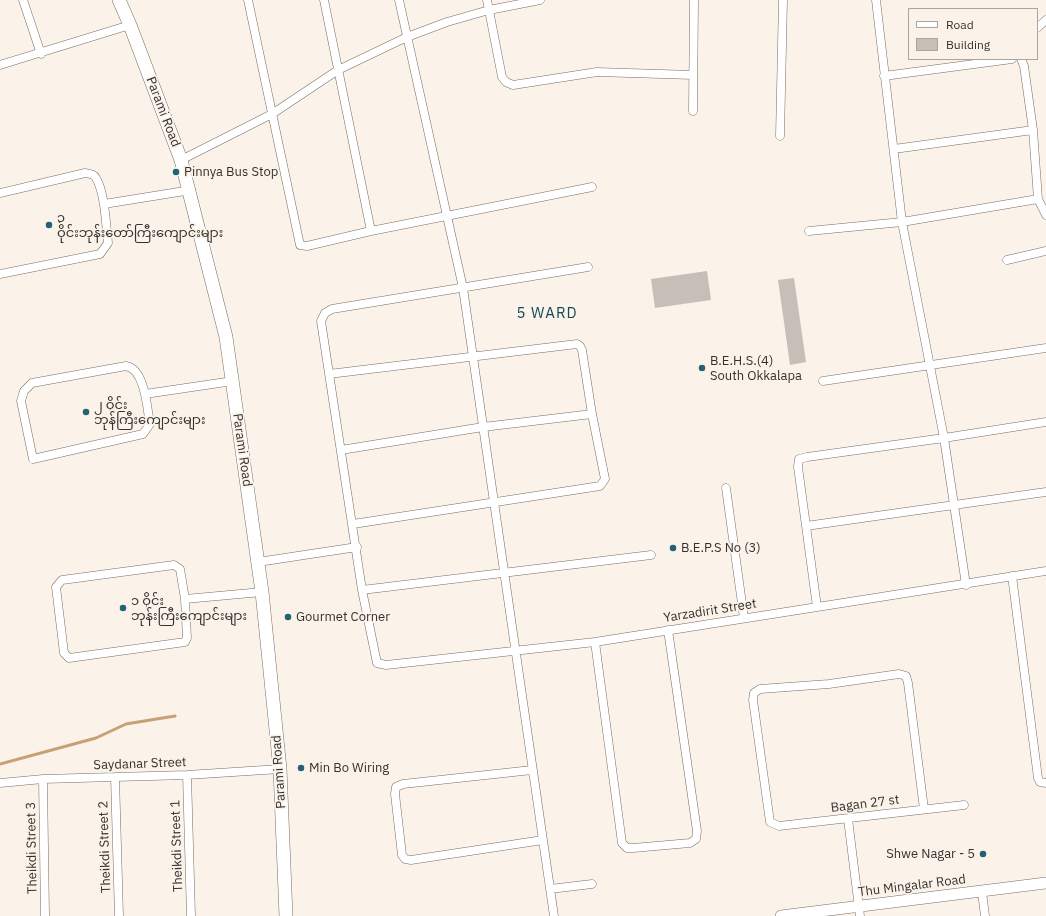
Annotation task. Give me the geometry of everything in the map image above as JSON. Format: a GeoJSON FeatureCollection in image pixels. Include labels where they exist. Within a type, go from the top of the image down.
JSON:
{"type":"FeatureCollection","features":[{"type":"Feature","properties":{"kind":"main road","name":"Parami Road"},"geometry":{"type":"LineString","coordinates":[[118,0],[130,25],[191,190],[226,337],[262,592],[280,769],[286,916]]}},
{"type":"Feature","properties":{"kind":"main road","name":"Thu Mingalar Road"},"geometry":{"type":"LineString","coordinates":[[781,916],[859,911],[1046,883]]}},
{"type":"Feature","properties":{"kind":"street"},"geometry":{"type":"LineString","coordinates":[[23,0],[41,54]]}},
{"type":"Feature","properties":{"kind":"street"},"geometry":{"type":"LineString","coordinates":[[248,0],[300,245],[307,246],[371,231],[592,188]]}},
{"type":"Feature","properties":{"kind":"street"},"geometry":{"type":"LineString","coordinates":[[324,0],[371,231]]}},
{"type":"Feature","properties":{"kind":"street"},"geometry":{"type":"LineString","coordinates":[[399,0],[463,288],[554,916]]}},
{"type":"Feature","properties":{"kind":"street"},"geometry":{"type":"LineString","coordinates":[[487,0],[502,76],[506,82],[513,85],[596,72],[693,75]]}},
{"type":"Feature","properties":{"kind":"street"},"geometry":{"type":"LineString","coordinates":[[181,160],[272,114],[338,70],[407,38],[447,22],[489,10],[540,0]]}},
{"type":"Feature","properties":{"kind":"street"},"geometry":{"type":"LineString","coordinates":[[693,111],[694,0]]}},
{"type":"Feature","properties":{"kind":"street"},"geometry":{"type":"LineString","coordinates":[[780,136],[783,0]]}},
{"type":"Feature","properties":{"kind":"street"},"geometry":{"type":"LineString","coordinates":[[876,0],[902,222],[944,438],[966,585]]}},
{"type":"Feature","properties":{"kind":"street"},"geometry":{"type":"LineString","coordinates":[[1038,27],[1046,20]]}},
{"type":"Feature","properties":{"kind":"street"},"geometry":{"type":"LineString","coordinates":[[0,65],[41,54],[130,25]]}},
{"type":"Feature","properties":{"kind":"street"},"geometry":{"type":"LineString","coordinates":[[884,76],[1009,60]]}},
{"type":"Feature","properties":{"kind":"street"},"geometry":{"type":"LineString","coordinates":[[1018,60],[1024,66],[1033,130],[1038,199],[1046,215]]}},
{"type":"Feature","properties":{"kind":"street"},"geometry":{"type":"LineString","coordinates":[[894,149],[1033,130]]}},
{"type":"Feature","properties":{"kind":"street"},"geometry":{"type":"LineString","coordinates":[[0,193],[85,173],[92,174],[96,178],[104,204],[108,242],[100,254],[0,274]]}},
{"type":"Feature","properties":{"kind":"street"},"geometry":{"type":"LineString","coordinates":[[104,204],[191,190]]}},
{"type":"Feature","properties":{"kind":"street"},"geometry":{"type":"LineString","coordinates":[[809,231],[902,222],[1038,199]]}},
{"type":"Feature","properties":{"kind":"street"},"geometry":{"type":"LineString","coordinates":[[1007,260],[1046,251]]}},
{"type":"Feature","properties":{"kind":"street"},"geometry":{"type":"LineString","coordinates":[[588,268],[332,309],[325,313],[321,321],[362,590],[651,555]]}},
{"type":"Feature","properties":{"kind":"street"},"geometry":{"type":"LineString","coordinates":[[329,374],[577,344],[582,350],[592,414],[605,479],[603,484],[495,504],[353,524]]}},
{"type":"Feature","properties":{"kind":"street"},"geometry":{"type":"LineString","coordinates":[[823,381],[1046,348]]}},
{"type":"Feature","properties":{"kind":"street"},"geometry":{"type":"LineString","coordinates":[[126,366],[132,367],[136,370],[145,394],[150,424],[143,434],[33,459],[21,401],[24,391],[32,383],[126,366]]}},
{"type":"Feature","properties":{"kind":"street"},"geometry":{"type":"LineString","coordinates":[[145,394],[233,381]]}},
{"type":"Feature","properties":{"kind":"street"},"geometry":{"type":"LineString","coordinates":[[341,450],[483,427],[592,414]]}},
{"type":"Feature","properties":{"kind":"street"},"geometry":{"type":"LineString","coordinates":[[817,607],[798,467],[799,459],[807,456],[944,438],[1046,422]]}},
{"type":"Feature","properties":{"kind":"street"},"geometry":{"type":"LineString","coordinates":[[726,488],[744,618]]}},
{"type":"Feature","properties":{"kind":"street"},"geometry":{"type":"LineString","coordinates":[[806,526],[1046,492]]}},
{"type":"Feature","properties":{"kind":"street"},"geometry":{"type":"LineString","coordinates":[[258,562],[356,547]]}},
{"type":"Feature","properties":{"kind":"street"},"geometry":{"type":"LineString","coordinates":[[174,565],[180,569],[186,599],[185,642],[69,658],[64,653],[56,588],[62,580],[174,565]]}},
{"type":"Feature","properties":{"kind":"street","name":"Yarzadirit Street"},"geometry":{"type":"LineString","coordinates":[[362,590],[377,663],[386,665],[595,642],[966,585],[1046,571]]}},
{"type":"Feature","properties":{"kind":"street"},"geometry":{"type":"LineString","coordinates":[[1012,576],[1043,782]]}},
{"type":"Feature","properties":{"kind":"street"},"geometry":{"type":"LineString","coordinates":[[186,599],[262,592]]}},
{"type":"Feature","properties":{"kind":"street"},"geometry":{"type":"LineString","coordinates":[[595,642],[622,843],[627,848],[633,848],[690,843],[696,839],[697,831],[668,630]]}},
{"type":"Feature","properties":{"kind":"street","name":"Bagan 27 st"},"geometry":{"type":"LineString","coordinates":[[924,809],[906,676],[899,674],[829,684],[760,689],[754,693],[753,700],[770,822],[779,826],[964,805]]}},
{"type":"Feature","properties":{"kind":"street","name":"Saydanar Street"},"geometry":{"type":"LineString","coordinates":[[0,783],[43,779],[187,775],[280,769]]}},
{"type":"Feature","properties":{"kind":"street"},"geometry":{"type":"LineString","coordinates":[[532,770],[403,784],[396,787],[395,794],[402,855],[405,859],[411,860],[543,840]]}},
{"type":"Feature","properties":{"kind":"street","name":"Theikdi Street 1"},"geometry":{"type":"LineString","coordinates":[[187,775],[191,916]]}},
{"type":"Feature","properties":{"kind":"street","name":"Theikdi Street 2"},"geometry":{"type":"LineString","coordinates":[[115,777],[120,916]]}},
{"type":"Feature","properties":{"kind":"street","name":"Theikdi Street 3"},"geometry":{"type":"LineString","coordinates":[[43,779],[45,916]]}},
{"type":"Feature","properties":{"kind":"street"},"geometry":{"type":"LineString","coordinates":[[848,819],[859,911]]}},
{"type":"Feature","properties":{"kind":"street"},"geometry":{"type":"LineString","coordinates":[[550,889],[592,884]]}},
{"type":"Feature","properties":{"kind":"street"},"geometry":{"type":"LineString","coordinates":[[982,892],[985,916]]}},
{"type":"Feature","properties":{"kind":"building"},"geometry":{"type":"Polygon","coordinates":[[[707,271],[711,300],[655,308],[651,279],[707,271]]]}},
{"type":"Feature","properties":{"kind":"building"},"geometry":{"type":"Polygon","coordinates":[[[794,278],[806,362],[790,365],[778,280],[794,278]]]}},
{"type":"Feature","properties":{"kind":"waterway"},"geometry":{"type":"LineString","coordinates":[[0,764],[96,738],[126,724],[175,716]]}},
{"type":"Feature","properties":{"kind":"place","name":"Pinnya Bus Stop"},"geometry":{"type":"Point","coordinates":[176,172]}},
{"type":"Feature","properties":{"kind":"place","name":"၃ ဝိုင်းဘုန်းတော်ကြီးကျောင်းများ"},"geometry":{"type":"Point","coordinates":[49,225]}},
{"type":"Feature","properties":{"kind":"place","name":"B.E.H.S.(4) South Okkalapa"},"geometry":{"type":"Point","coordinates":[702,368]}},
{"type":"Feature","properties":{"kind":"place","name":"၂ ဝိုင်း ဘုန်ကြီးကျောင်းများ"},"geometry":{"type":"Point","coordinates":[86,412]}},
{"type":"Feature","properties":{"kind":"place","name":"B.E.P.S No (3)"},"geometry":{"type":"Point","coordinates":[673,548]}},
{"type":"Feature","properties":{"kind":"place","name":"၁ ဝိုင်း ဘုန်းကြီးကျောင်းများ"},"geometry":{"type":"Point","coordinates":[123,608]}},
{"type":"Feature","properties":{"kind":"place","name":"Gourmet Corner"},"geometry":{"type":"Point","coordinates":[288,617]}},
{"type":"Feature","properties":{"kind":"place","name":"Min Bo Wiring"},"geometry":{"type":"Point","coordinates":[301,768]}},
{"type":"Feature","properties":{"kind":"place","name":"Shwe Nagar - 5"},"geometry":{"type":"Point","coordinates":[983,854]}},
{"type":"Feature","properties":{"kind":"district","name":"5 WARD"},"geometry":{"type":"Point","coordinates":[547,314]}}]}
